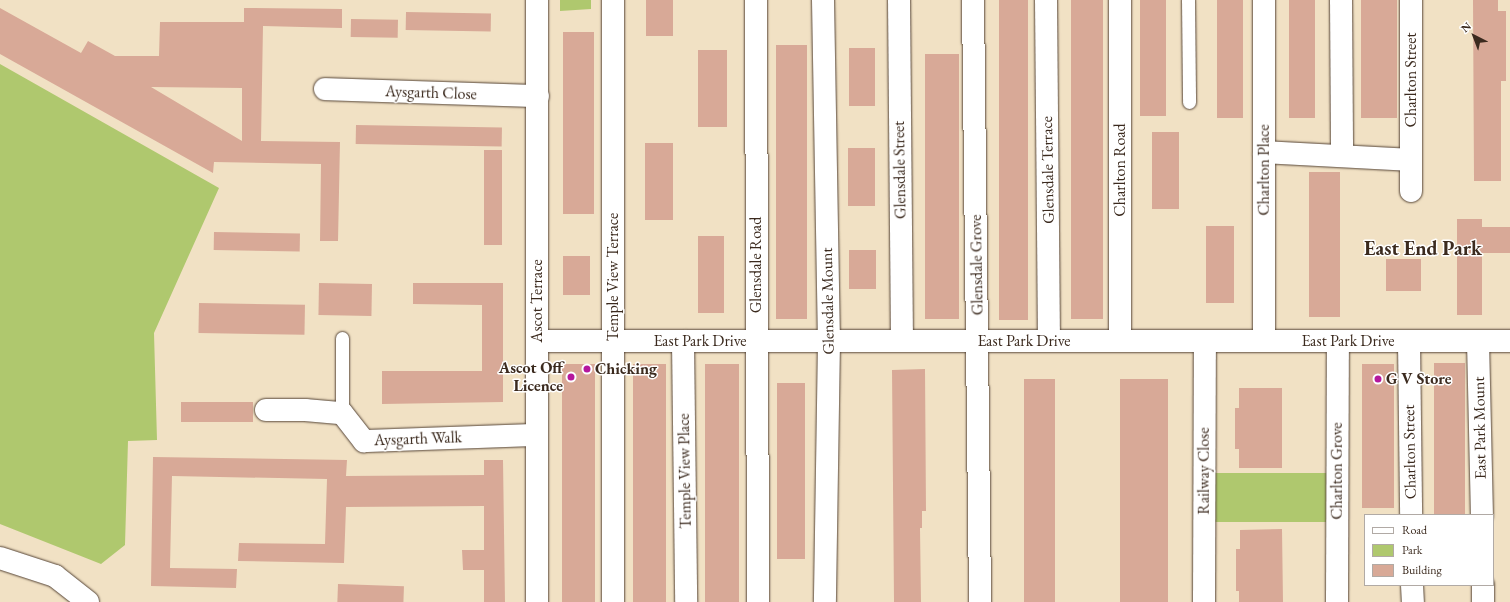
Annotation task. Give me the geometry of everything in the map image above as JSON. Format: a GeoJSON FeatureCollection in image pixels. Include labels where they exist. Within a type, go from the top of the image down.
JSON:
{"type":"FeatureCollection","features":[{"type":"Feature","properties":{"kind":"street","name":"Ascot Terrace"},"geometry":{"type":"LineString","coordinates":[[537,0],[537,602]]}},
{"type":"Feature","properties":{"kind":"street","name":"Temple View Terrace"},"geometry":{"type":"LineString","coordinates":[[613,0],[613,602]]}},
{"type":"Feature","properties":{"kind":"street","name":"Glensdale Road"},"geometry":{"type":"LineString","coordinates":[[756,0],[755,341],[758,602]]}},
{"type":"Feature","properties":{"kind":"street","name":"Glensdale Mount"},"geometry":{"type":"LineString","coordinates":[[823,0],[829,341],[825,602]]}},
{"type":"Feature","properties":{"kind":"street","name":"Glensdale Street"},"geometry":{"type":"LineString","coordinates":[[899,0],[902,341]]}},
{"type":"Feature","properties":{"kind":"street","name":"Glensdale Grove"},"geometry":{"type":"LineString","coordinates":[[973,0],[980,602]]}},
{"type":"Feature","properties":{"kind":"street","name":"Glensdale Terrace"},"geometry":{"type":"LineString","coordinates":[[1046,0],[1049,341]]}},
{"type":"Feature","properties":{"kind":"street","name":"Charlton Road"},"geometry":{"type":"LineString","coordinates":[[1120,0],[1120,341]]}},
{"type":"Feature","properties":{"kind":"street","name":"Charlton Place"},"geometry":{"type":"LineString","coordinates":[[1264,0],[1264,341]]}},
{"type":"Feature","properties":{"kind":"street"},"geometry":{"type":"LineString","coordinates":[[1341,0],[1342,156]]}},
{"type":"Feature","properties":{"kind":"street","name":"Charlton Street"},"geometry":{"type":"LineString","coordinates":[[1411,0],[1411,191]]}},
{"type":"Feature","properties":{"kind":"street","name":"Aysgarth Close"},"geometry":{"type":"LineString","coordinates":[[325,89],[538,96]]}},
{"type":"Feature","properties":{"kind":"street"},"geometry":{"type":"LineString","coordinates":[[1264,152],[1411,160]]}},
{"type":"Feature","properties":{"kind":"street","name":"East Park Drive"},"geometry":{"type":"LineString","coordinates":[[537,341],[1510,341]]}},
{"type":"Feature","properties":{"kind":"street","name":"Temple View Place"},"geometry":{"type":"LineString","coordinates":[[683,341],[686,602]]}},
{"type":"Feature","properties":{"kind":"street","name":"Railway Close"},"geometry":{"type":"LineString","coordinates":[[1204,602],[1205,341]]}},
{"type":"Feature","properties":{"kind":"street","name":"Charlton Grove"},"geometry":{"type":"LineString","coordinates":[[1337,602],[1338,341]]}},
{"type":"Feature","properties":{"kind":"street","name":"Charlton Street"},"geometry":{"type":"LineString","coordinates":[[1409,341],[1411,514]]}},
{"type":"Feature","properties":{"kind":"street","name":"East Park Mount"},"geometry":{"type":"LineString","coordinates":[[1478,341],[1482,514]]}},
{"type":"Feature","properties":{"kind":"street"},"geometry":{"type":"LineString","coordinates":[[266,410],[305,410],[342,413]]}},
{"type":"Feature","properties":{"kind":"street","name":"Aysgarth Walk"},"geometry":{"type":"LineString","coordinates":[[342,413],[364,441],[536,435]]}},
{"type":"Feature","properties":{"kind":"street"},"geometry":{"type":"LineString","coordinates":[[0,558],[55,576],[88,602]]}},
{"type":"Feature","properties":{"kind":"street"},"geometry":{"type":"LineString","coordinates":[[1412,586],[1413,602]]}},
{"type":"Feature","properties":{"kind":"street"},"geometry":{"type":"LineString","coordinates":[[1483,586],[1483,602]]}},
{"type":"Feature","properties":{"kind":"lane"},"geometry":{"type":"LineString","coordinates":[[1188,0],[1189,102]]}},
{"type":"Feature","properties":{"kind":"lane"},"geometry":{"type":"LineString","coordinates":[[342,338],[342,413]]}},
{"type":"Feature","properties":{"kind":"green space"},"geometry":{"type":"Polygon","coordinates":[[[560,0],[591,0],[591,9],[560,11],[560,0]]]}},
{"type":"Feature","properties":{"kind":"green space"},"geometry":{"type":"Polygon","coordinates":[[[0,64],[219,188],[154,333],[157,440],[128,441],[125,545],[101,564],[0,524],[0,64]]]}},
{"type":"Feature","properties":{"kind":"green space"},"geometry":{"type":"Polygon","coordinates":[[[1204,473],[1337,473],[1337,522],[1204,522],[1204,473]]]}},
{"type":"Feature","properties":{"kind":"building"},"geometry":{"type":"Polygon","coordinates":[[[646,0],[673,0],[673,36],[646,36],[646,0]]]}},
{"type":"Feature","properties":{"kind":"building"},"geometry":{"type":"Polygon","coordinates":[[[999,0],[1028,0],[1028,320],[999,320],[999,0]]]}},
{"type":"Feature","properties":{"kind":"building"},"geometry":{"type":"Polygon","coordinates":[[[1071,0],[1103,0],[1103,319],[1071,319],[1071,0]]]}},
{"type":"Feature","properties":{"kind":"building"},"geometry":{"type":"Polygon","coordinates":[[[1140,0],[1166,0],[1166,116],[1140,116],[1140,0]]]}},
{"type":"Feature","properties":{"kind":"building"},"geometry":{"type":"Polygon","coordinates":[[[1217,0],[1243,0],[1243,118],[1217,118],[1217,0]]]}},
{"type":"Feature","properties":{"kind":"building"},"geometry":{"type":"Polygon","coordinates":[[[1289,0],[1315,0],[1315,118],[1289,118],[1289,0]]]}},
{"type":"Feature","properties":{"kind":"building"},"geometry":{"type":"Polygon","coordinates":[[[1361,0],[1397,0],[1397,118],[1361,118],[1361,0]]]}},
{"type":"Feature","properties":{"kind":"building"},"geometry":{"type":"Polygon","coordinates":[[[1473,0],[1498,0],[1498,11],[1506,11],[1506,81],[1501,81],[1501,181],[1474,181],[1473,0]]]}},
{"type":"Feature","properties":{"kind":"building"},"geometry":{"type":"Polygon","coordinates":[[[0,8],[81,53],[88,41],[115,56],[159,56],[160,22],[244,22],[244,8],[342,9],[342,28],[263,26],[261,141],[340,142],[338,241],[320,241],[321,164],[214,162],[213,173],[0,54],[0,8]],[[151,87],[242,141],[242,88],[151,87]]]}},
{"type":"Feature","properties":{"kind":"building"},"geometry":{"type":"Polygon","coordinates":[[[406,12],[491,13],[491,31],[406,30],[406,12]]]}},
{"type":"Feature","properties":{"kind":"building"},"geometry":{"type":"Polygon","coordinates":[[[351,19],[398,20],[398,38],[351,37],[351,19]]]}},
{"type":"Feature","properties":{"kind":"building"},"geometry":{"type":"Polygon","coordinates":[[[563,32],[594,32],[594,214],[563,214],[563,32]]]}},
{"type":"Feature","properties":{"kind":"building"},"geometry":{"type":"Polygon","coordinates":[[[776,45],[807,45],[807,319],[776,319],[776,45]]]}},
{"type":"Feature","properties":{"kind":"building"},"geometry":{"type":"Polygon","coordinates":[[[849,48],[875,48],[875,106],[849,106],[849,48]]]}},
{"type":"Feature","properties":{"kind":"building"},"geometry":{"type":"Polygon","coordinates":[[[698,50],[727,50],[727,127],[698,127],[698,50]]]}},
{"type":"Feature","properties":{"kind":"building"},"geometry":{"type":"Polygon","coordinates":[[[925,54],[959,54],[959,319],[925,319],[925,54]]]}},
{"type":"Feature","properties":{"kind":"building"},"geometry":{"type":"Polygon","coordinates":[[[356,125],[502,128],[502,147],[356,144],[356,125]]]}},
{"type":"Feature","properties":{"kind":"building"},"geometry":{"type":"Polygon","coordinates":[[[1152,132],[1179,132],[1179,209],[1152,209],[1152,132]]]}},
{"type":"Feature","properties":{"kind":"building"},"geometry":{"type":"Polygon","coordinates":[[[645,143],[673,143],[673,220],[645,220],[645,143]]]}},
{"type":"Feature","properties":{"kind":"building"},"geometry":{"type":"Polygon","coordinates":[[[848,148],[875,148],[875,206],[848,206],[848,148]]]}},
{"type":"Feature","properties":{"kind":"building"},"geometry":{"type":"Polygon","coordinates":[[[484,150],[502,150],[502,245],[484,245],[484,150]]]}},
{"type":"Feature","properties":{"kind":"building"},"geometry":{"type":"Polygon","coordinates":[[[1309,172],[1340,172],[1340,317],[1309,317],[1309,172]]]}},
{"type":"Feature","properties":{"kind":"building"},"geometry":{"type":"Polygon","coordinates":[[[1457,219],[1482,219],[1482,227],[1510,227],[1510,253],[1482,253],[1482,315],[1457,315],[1457,219]]]}},
{"type":"Feature","properties":{"kind":"building"},"geometry":{"type":"Polygon","coordinates":[[[1206,226],[1234,226],[1234,303],[1206,303],[1206,226]]]}},
{"type":"Feature","properties":{"kind":"building"},"geometry":{"type":"Polygon","coordinates":[[[214,232],[300,234],[300,251],[214,250],[214,232]]]}},
{"type":"Feature","properties":{"kind":"building"},"geometry":{"type":"Polygon","coordinates":[[[698,236],[724,236],[724,313],[698,313],[698,236]]]}},
{"type":"Feature","properties":{"kind":"building"},"geometry":{"type":"Polygon","coordinates":[[[849,250],[876,250],[876,289],[849,289],[849,250]]]}},
{"type":"Feature","properties":{"kind":"building"},"geometry":{"type":"Polygon","coordinates":[[[563,256],[590,256],[590,295],[563,295],[563,256]]]}},
{"type":"Feature","properties":{"kind":"building"},"geometry":{"type":"Polygon","coordinates":[[[1386,259],[1421,259],[1421,291],[1386,291],[1386,259]]]}},
{"type":"Feature","properties":{"kind":"building"},"geometry":{"type":"Polygon","coordinates":[[[319,283],[372,284],[371,316],[318,315],[319,283]]]}},
{"type":"Feature","properties":{"kind":"building"},"geometry":{"type":"Polygon","coordinates":[[[413,283],[503,283],[503,402],[382,404],[382,371],[482,371],[482,305],[413,304],[413,283]]]}},
{"type":"Feature","properties":{"kind":"building"},"geometry":{"type":"Polygon","coordinates":[[[199,303],[305,305],[304,335],[198,333],[199,303]]]}},
{"type":"Feature","properties":{"kind":"building"},"geometry":{"type":"Polygon","coordinates":[[[1434,363],[1465,363],[1465,514],[1434,514],[1434,363]]]}},
{"type":"Feature","properties":{"kind":"building"},"geometry":{"type":"Polygon","coordinates":[[[562,364],[595,364],[595,602],[562,602],[562,364]]]}},
{"type":"Feature","properties":{"kind":"building"},"geometry":{"type":"Polygon","coordinates":[[[633,364],[666,364],[666,602],[633,602],[633,364]]]}},
{"type":"Feature","properties":{"kind":"building"},"geometry":{"type":"Polygon","coordinates":[[[705,364],[739,364],[739,602],[705,602],[705,364]]]}},
{"type":"Feature","properties":{"kind":"building"},"geometry":{"type":"Polygon","coordinates":[[[1362,364],[1394,364],[1394,508],[1362,508],[1362,364]]]}},
{"type":"Feature","properties":{"kind":"building"},"geometry":{"type":"Polygon","coordinates":[[[925,369],[926,511],[922,511],[922,528],[920,528],[921,602],[894,602],[892,370],[925,369]]]}},
{"type":"Feature","properties":{"kind":"building"},"geometry":{"type":"Polygon","coordinates":[[[1024,379],[1055,379],[1055,602],[1024,602],[1024,379]]]}},
{"type":"Feature","properties":{"kind":"building"},"geometry":{"type":"Polygon","coordinates":[[[1120,379],[1168,379],[1168,602],[1120,602],[1120,379]]]}},
{"type":"Feature","properties":{"kind":"building"},"geometry":{"type":"Polygon","coordinates":[[[777,383],[805,383],[805,559],[777,559],[777,383]]]}},
{"type":"Feature","properties":{"kind":"building"},"geometry":{"type":"Polygon","coordinates":[[[1239,388],[1282,388],[1282,468],[1239,468],[1239,449],[1235,449],[1235,408],[1239,408],[1239,388]]]}},
{"type":"Feature","properties":{"kind":"building"},"geometry":{"type":"Polygon","coordinates":[[[181,402],[253,402],[253,422],[181,422],[181,402]]]}},
{"type":"Feature","properties":{"kind":"building"},"geometry":{"type":"Polygon","coordinates":[[[153,457],[347,460],[346,476],[484,475],[484,460],[503,460],[505,602],[484,602],[484,570],[463,570],[462,550],[484,550],[484,506],[346,507],[344,563],[238,561],[239,543],[325,544],[327,479],[172,476],[170,568],[237,569],[236,588],[151,586],[153,457]]]}},
{"type":"Feature","properties":{"kind":"building"},"geometry":{"type":"Polygon","coordinates":[[[1282,529],[1283,602],[1239,602],[1239,591],[1236,591],[1236,549],[1240,549],[1240,530],[1282,529]]]}},
{"type":"Feature","properties":{"kind":"building"},"geometry":{"type":"Polygon","coordinates":[[[338,584],[404,586],[403,602],[337,602],[338,584]]]}},
{"type":"Feature","properties":{"kind":"place","name":"Chicking"},"geometry":{"type":"Point","coordinates":[587,369]}},
{"type":"Feature","properties":{"kind":"place","name":"Ascot Off Licence"},"geometry":{"type":"Point","coordinates":[571,377]}},
{"type":"Feature","properties":{"kind":"place","name":"G V Store"},"geometry":{"type":"Point","coordinates":[1378,379]}},
{"type":"Feature","properties":{"kind":"district","name":"East End Park"},"geometry":{"type":"Point","coordinates":[1423,248]}}]}
